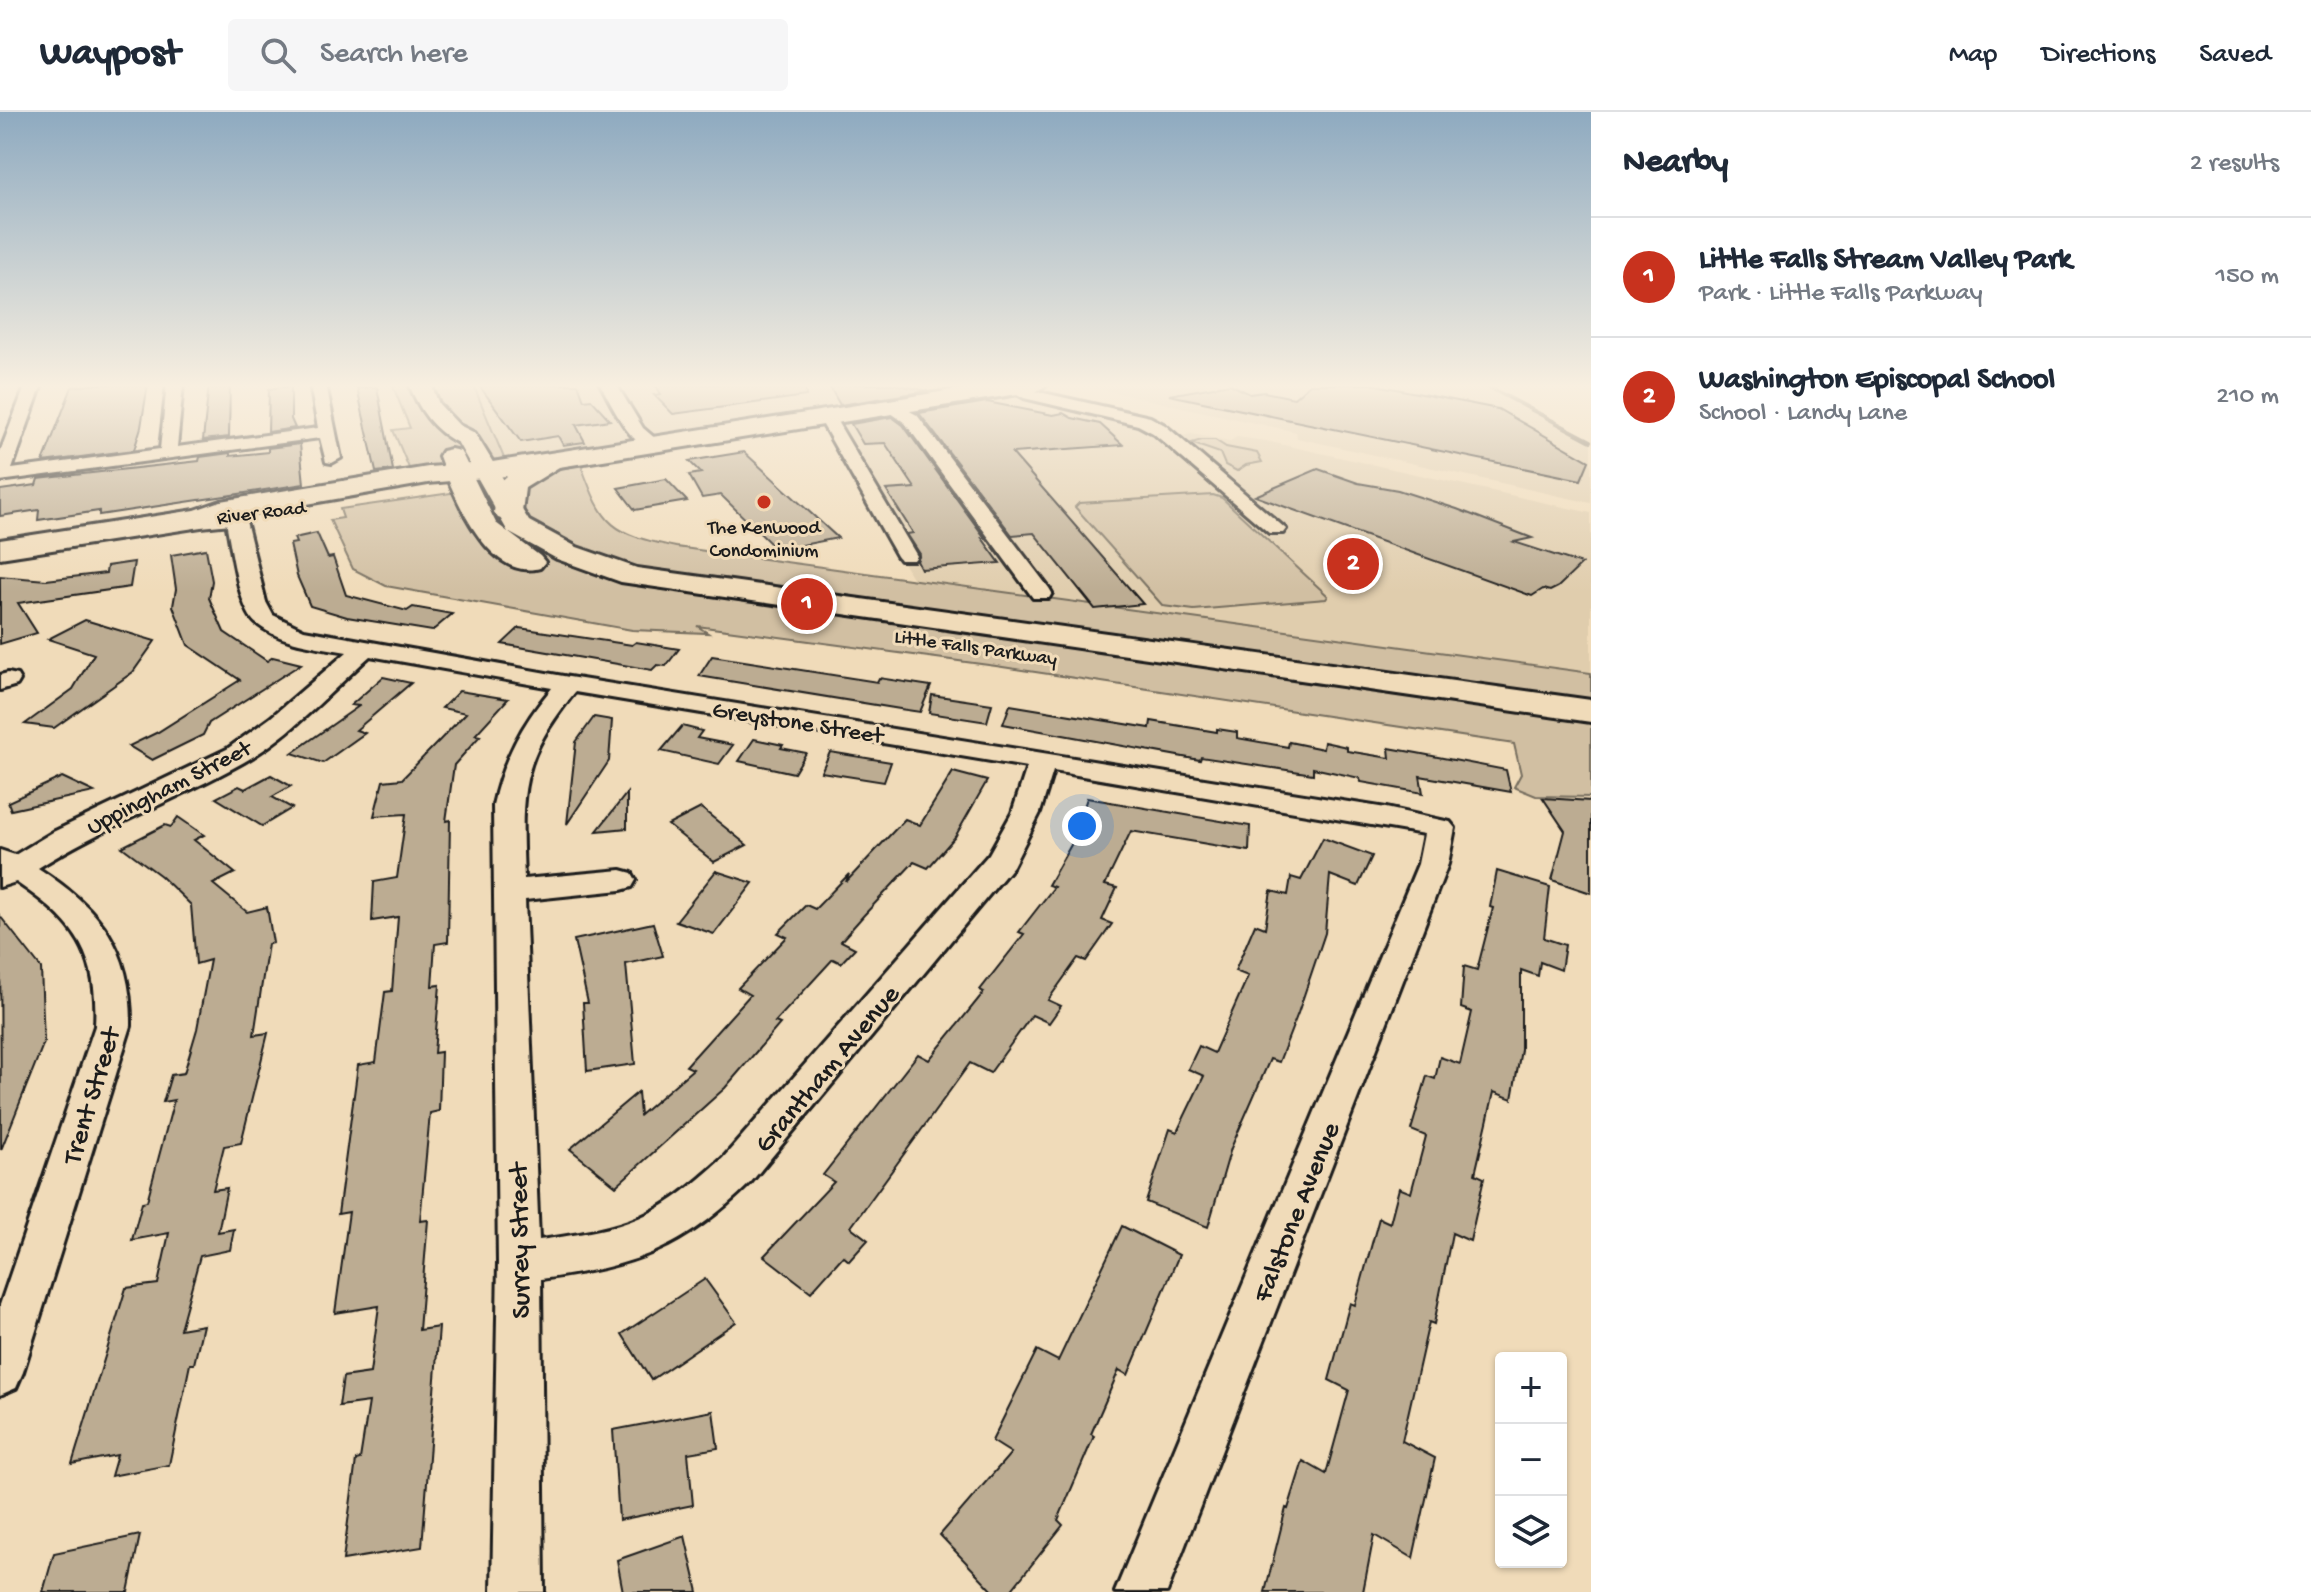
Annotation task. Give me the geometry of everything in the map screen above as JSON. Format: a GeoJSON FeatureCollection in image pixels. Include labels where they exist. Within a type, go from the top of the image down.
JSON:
{"type":"FeatureCollection","features":[{"type":"Feature","properties":{"kind":"main road","name":"Little Falls Parkway"},"geometry":{"type":"LineString","coordinates":[[451,453],[471,482],[508,512],[518,526],[548,545],[632,576],[1591,711]]}},
{"type":"Feature","properties":{"kind":"main road","name":"River Road"},"geometry":{"type":"LineString","coordinates":[[0,549],[201,518],[235,517],[437,483],[471,482],[551,461],[602,453]]}},
{"type":"Feature","properties":{"kind":"main road"},"geometry":{"type":"LineString","coordinates":[[508,512],[512,484],[551,461]]}},
{"type":"Feature","properties":{"kind":"main road","name":"River Road"},"geometry":{"type":"LineString","coordinates":[[201,518],[221,510],[428,475],[471,482]]}},
{"type":"Feature","properties":{"kind":"main road","name":"Little Falls Parkway"},"geometry":{"type":"LineString","coordinates":[[471,482],[481,524],[512,551],[564,576],[626,594],[1591,733]]}},
{"type":"Feature","properties":{"kind":"main road"},"geometry":{"type":"LineString","coordinates":[[235,517],[246,509],[325,492]]}},
{"type":"Feature","properties":{"kind":"street"},"geometry":{"type":"LineString","coordinates":[[8,453],[0,476],[168,453]]}},
{"type":"Feature","properties":{"kind":"street"},"geometry":{"type":"LineString","coordinates":[[331,453],[332,458]]}},
{"type":"Feature","properties":{"kind":"street"},"geometry":{"type":"LineString","coordinates":[[847,453],[907,556]]}},
{"type":"Feature","properties":{"kind":"street"},"geometry":{"type":"LineString","coordinates":[[936,453],[1041,593]]}},
{"type":"Feature","properties":{"kind":"street"},"geometry":{"type":"LineString","coordinates":[[1187,453],[1276,529]]}},
{"type":"Feature","properties":{"kind":"street","name":"Greystone Street"},"geometry":{"type":"LineString","coordinates":[[235,517],[255,602],[264,619],[298,636],[363,650],[1440,828]]}},
{"type":"Feature","properties":{"kind":"street","name":"Uppingham Street"},"geometry":{"type":"LineString","coordinates":[[5,868],[237,755],[279,724],[363,650]]}},
{"type":"Feature","properties":{"kind":"street","name":"Surrey Street"},"geometry":{"type":"LineString","coordinates":[[518,1592],[519,1263],[507,805],[514,766],[533,727],[569,684]]}},
{"type":"Feature","properties":{"kind":"street","name":"Grantham Avenue"},"geometry":{"type":"LineString","coordinates":[[519,1263],[617,1247],[658,1231],[711,1195],[737,1170],[1002,859],[1026,813],[1042,761]]}},
{"type":"Feature","properties":{"kind":"street","name":"Falstone Avenue"},"geometry":{"type":"LineString","coordinates":[[1141,1592],[1433,864],[1440,828]]}},
{"type":"Feature","properties":{"kind":"street","name":"Trent Street"},"geometry":{"type":"LineString","coordinates":[[0,1372],[113,1026],[116,1000],[112,971],[93,930],[65,900],[5,868]]}},
{"type":"Feature","properties":{"kind":"street"},"geometry":{"type":"LineString","coordinates":[[510,891],[621,880]]}},
{"type":"Feature","properties":{"kind":"shaded area"},"geometry":{"type":"Polygon","coordinates":[[[403,453],[502,453],[504,458],[411,473],[403,453]]]}},
{"type":"Feature","properties":{"kind":"shaded area"},"geometry":{"type":"Polygon","coordinates":[[[502,453],[536,453],[504,458],[502,453]]]}},
{"type":"Feature","properties":{"kind":"shaded area"},"geometry":{"type":"Polygon","coordinates":[[[838,453],[1179,453],[1228,503],[1253,499],[1232,477],[1226,477],[1196,453],[1320,453],[1591,513],[1591,673],[914,581],[838,453]]]}},
{"type":"Feature","properties":{"kind":"shaded area"},"geometry":{"type":"Polygon","coordinates":[[[1220,453],[1257,453],[1262,462],[1246,465],[1237,471],[1225,465],[1220,453]]]}},
{"type":"Feature","properties":{"kind":"shaded area"},"geometry":{"type":"Polygon","coordinates":[[[1365,453],[1591,453],[1591,503],[1365,453]]]}},
{"type":"Feature","properties":{"kind":"shaded area"},"geometry":{"type":"Polygon","coordinates":[[[581,465],[596,502],[613,524],[623,532],[676,547],[1591,673],[1591,797],[1536,796],[1514,787],[1521,774],[1514,744],[996,666],[697,626],[708,633],[632,630],[386,586],[353,569],[330,520],[343,518],[340,509],[513,484],[533,474],[581,465]]]}},
{"type":"Feature","properties":{"kind":"shaded area"},"geometry":{"type":"Polygon","coordinates":[[[1213,495],[1222,498],[1328,596],[1326,599],[1194,610],[1163,606],[1075,507],[1079,503],[1213,495]]]}},
{"type":"Feature","properties":{"kind":"building"},"geometry":{"type":"Polygon","coordinates":[[[46,453],[111,453],[43,462],[46,453]]]}},
{"type":"Feature","properties":{"kind":"building"},"geometry":{"type":"Polygon","coordinates":[[[230,453],[230,456],[301,453],[304,484],[99,515],[99,511],[38,520],[39,510],[0,516],[0,490],[36,485],[38,479],[199,461],[200,457],[230,453]]]}},
{"type":"Feature","properties":{"kind":"building"},"geometry":{"type":"Polygon","coordinates":[[[372,453],[390,453],[393,470],[376,472],[372,453]]]}},
{"type":"Feature","properties":{"kind":"building","name":"The Kenwood Condominium"},"geometry":{"type":"Polygon","coordinates":[[[745,453],[838,538],[777,550],[721,495],[702,498],[689,475],[701,473],[689,461],[745,453]]]}},
{"type":"Feature","properties":{"kind":"building"},"geometry":{"type":"Polygon","coordinates":[[[892,453],[923,453],[1000,563],[921,569],[917,561],[920,554],[907,534],[913,533],[886,490],[915,488],[892,453]]]}},
{"type":"Feature","properties":{"kind":"building"},"geometry":{"type":"Polygon","coordinates":[[[950,453],[1012,453],[1143,604],[1095,609],[1034,533],[1012,535],[950,453]]]}},
{"type":"Feature","properties":{"kind":"building"},"geometry":{"type":"Polygon","coordinates":[[[1450,453],[1575,453],[1589,461],[1581,480],[1450,453]]]}},
{"type":"Feature","properties":{"kind":"building"},"geometry":{"type":"Polygon","coordinates":[[[1318,469],[1457,509],[1532,538],[1514,542],[1582,564],[1558,587],[1550,591],[1543,589],[1532,596],[1255,496],[1318,469]]]}},
{"type":"Feature","properties":{"kind":"building"},"geometry":{"type":"Polygon","coordinates":[[[666,479],[687,501],[635,510],[618,488],[666,479]]]}},
{"type":"Feature","properties":{"kind":"building"},"geometry":{"type":"Polygon","coordinates":[[[317,533],[328,558],[333,557],[346,595],[407,611],[413,607],[452,614],[432,631],[347,617],[310,606],[297,576],[290,544],[296,543],[294,538],[317,533]]]}},
{"type":"Feature","properties":{"kind":"building"},"geometry":{"type":"Polygon","coordinates":[[[206,549],[212,581],[209,598],[224,632],[267,661],[273,657],[301,664],[209,723],[203,735],[152,760],[129,746],[158,732],[240,680],[188,645],[173,606],[176,589],[171,555],[206,549]]]}},
{"type":"Feature","properties":{"kind":"building"},"geometry":{"type":"Polygon","coordinates":[[[134,562],[130,587],[18,603],[37,633],[0,644],[0,576],[46,580],[106,573],[107,566],[134,562]]]}},
{"type":"Feature","properties":{"kind":"building"},"geometry":{"type":"Polygon","coordinates":[[[85,620],[155,641],[133,672],[54,728],[25,724],[73,689],[94,654],[48,639],[85,620]]]}},
{"type":"Feature","properties":{"kind":"building"},"geometry":{"type":"Polygon","coordinates":[[[519,628],[679,649],[666,666],[657,665],[652,670],[502,644],[519,628]]]}},
{"type":"Feature","properties":{"kind":"building"},"geometry":{"type":"Polygon","coordinates":[[[712,656],[877,682],[879,678],[931,686],[920,712],[699,676],[712,656]]]}},
{"type":"Feature","properties":{"kind":"building"},"geometry":{"type":"Polygon","coordinates":[[[383,677],[411,683],[356,730],[365,733],[323,763],[292,753],[359,706],[351,705],[383,677]]]}},
{"type":"Feature","properties":{"kind":"building"},"geometry":{"type":"Polygon","coordinates":[[[459,691],[508,699],[475,735],[480,736],[454,765],[446,821],[450,820],[448,942],[435,944],[432,986],[440,985],[434,1053],[441,1052],[439,1111],[430,1113],[420,1221],[428,1220],[419,1330],[439,1327],[422,1547],[343,1560],[356,1460],[360,1459],[369,1402],[339,1406],[343,1377],[370,1373],[379,1306],[335,1313],[349,1212],[338,1214],[358,1065],[376,1062],[385,992],[392,991],[398,917],[372,921],[374,882],[397,878],[406,814],[374,816],[383,781],[402,779],[466,713],[442,708],[459,691]]]}},
{"type":"Feature","properties":{"kind":"building"},"geometry":{"type":"Polygon","coordinates":[[[932,695],[992,704],[987,722],[929,713],[932,695]]]}},
{"type":"Feature","properties":{"kind":"building"},"geometry":{"type":"Polygon","coordinates":[[[1010,705],[1150,728],[1151,721],[1217,732],[1217,729],[1237,732],[1237,738],[1288,747],[1289,742],[1323,749],[1324,742],[1347,747],[1347,751],[1390,758],[1389,748],[1506,770],[1511,792],[1420,776],[1423,793],[1361,782],[1360,778],[1313,768],[1313,774],[1201,757],[1200,760],[1003,724],[1010,705]]]}},
{"type":"Feature","properties":{"kind":"building"},"geometry":{"type":"Polygon","coordinates":[[[594,717],[612,720],[609,761],[567,824],[576,742],[594,717]]]}},
{"type":"Feature","properties":{"kind":"building"},"geometry":{"type":"Polygon","coordinates":[[[682,726],[702,731],[697,738],[733,745],[719,764],[661,751],[682,726]]]}},
{"type":"Feature","properties":{"kind":"building"},"geometry":{"type":"Polygon","coordinates":[[[754,739],[806,753],[794,773],[739,761],[754,739]]]}},
{"type":"Feature","properties":{"kind":"building"},"geometry":{"type":"Polygon","coordinates":[[[830,752],[891,762],[884,782],[821,772],[830,752]]]}},
{"type":"Feature","properties":{"kind":"building"},"geometry":{"type":"Polygon","coordinates":[[[953,772],[987,781],[955,837],[928,868],[914,862],[864,915],[841,941],[855,948],[841,963],[833,959],[775,1022],[780,1024],[725,1088],[616,1186],[570,1149],[638,1092],[640,1115],[693,1069],[686,1066],[750,995],[738,988],[787,937],[778,933],[806,905],[815,909],[849,874],[846,882],[905,819],[920,825],[953,772]]]}},
{"type":"Feature","properties":{"kind":"building"},"geometry":{"type":"Polygon","coordinates":[[[271,775],[291,786],[272,797],[292,808],[262,826],[216,798],[239,786],[245,789],[271,775]]]}},
{"type":"Feature","properties":{"kind":"building"},"geometry":{"type":"Polygon","coordinates":[[[62,777],[94,792],[11,810],[8,802],[62,777]]]}},
{"type":"Feature","properties":{"kind":"building"},"geometry":{"type":"Polygon","coordinates":[[[627,793],[627,828],[597,831],[627,793]]]}},
{"type":"Feature","properties":{"kind":"building"},"geometry":{"type":"Polygon","coordinates":[[[1087,798],[1250,826],[1249,851],[1131,831],[1105,885],[1117,888],[1102,920],[1112,924],[1086,961],[1078,958],[1048,1000],[1061,1006],[1049,1023],[1032,1015],[990,1073],[970,1063],[851,1227],[868,1240],[849,1261],[843,1256],[811,1292],[764,1256],[834,1182],[823,1175],[918,1054],[929,1060],[984,992],[980,990],[1024,934],[1019,932],[1054,887],[1048,885],[1072,843],[1087,798]]]}},
{"type":"Feature","properties":{"kind":"building"},"geometry":{"type":"Polygon","coordinates":[[[1543,798],[1591,801],[1591,893],[1552,880],[1565,831],[1543,798]]]}},
{"type":"Feature","properties":{"kind":"building"},"geometry":{"type":"Polygon","coordinates":[[[701,808],[747,845],[714,862],[668,825],[701,808]]]}},
{"type":"Feature","properties":{"kind":"building"},"geometry":{"type":"Polygon","coordinates":[[[178,817],[204,835],[194,840],[235,873],[213,884],[247,912],[267,907],[273,943],[268,944],[254,1035],[268,1033],[241,1143],[224,1146],[213,1190],[227,1188],[218,1232],[234,1229],[230,1250],[200,1256],[180,1329],[203,1325],[194,1364],[190,1364],[169,1465],[111,1476],[117,1455],[72,1464],[126,1288],[158,1284],[169,1233],[132,1240],[142,1202],[147,1201],[174,1100],[163,1102],[171,1075],[184,1073],[197,1029],[210,960],[196,964],[191,905],[161,876],[122,847],[165,825],[171,827],[178,817]]]}},
{"type":"Feature","properties":{"kind":"building"},"geometry":{"type":"Polygon","coordinates":[[[1323,838],[1372,856],[1358,886],[1330,875],[1325,933],[1298,1013],[1279,1062],[1270,1059],[1231,1148],[1208,1227],[1146,1202],[1170,1129],[1177,1132],[1204,1076],[1188,1069],[1199,1046],[1214,1053],[1248,976],[1235,971],[1255,924],[1265,928],[1271,891],[1288,895],[1291,877],[1301,880],[1323,838]]]}},
{"type":"Feature","properties":{"kind":"building"},"geometry":{"type":"Polygon","coordinates":[[[716,871],[753,883],[714,934],[676,921],[716,871]]]}},
{"type":"Feature","properties":{"kind":"building"},"geometry":{"type":"Polygon","coordinates":[[[1497,871],[1550,887],[1544,938],[1565,945],[1561,970],[1540,962],[1538,976],[1521,970],[1521,1050],[1512,1099],[1494,1092],[1475,1174],[1484,1178],[1470,1241],[1452,1233],[1434,1324],[1429,1322],[1402,1441],[1435,1458],[1413,1558],[1374,1535],[1363,1592],[1265,1592],[1286,1508],[1303,1461],[1326,1474],[1349,1390],[1329,1380],[1350,1303],[1355,1305],[1379,1218],[1390,1223],[1399,1188],[1411,1193],[1426,1136],[1411,1130],[1427,1076],[1435,1079],[1440,1057],[1460,1064],[1472,1012],[1461,1008],[1464,966],[1477,970],[1493,908],[1490,907],[1497,871]]]}},
{"type":"Feature","properties":{"kind":"building"},"geometry":{"type":"Polygon","coordinates":[[[0,916],[41,968],[44,1042],[1,1150],[0,916]]]}},
{"type":"Feature","properties":{"kind":"building"},"geometry":{"type":"Polygon","coordinates":[[[653,923],[663,956],[626,964],[635,1064],[587,1071],[583,1003],[588,1003],[574,940],[653,923]]]}},
{"type":"Feature","properties":{"kind":"building"},"geometry":{"type":"Polygon","coordinates":[[[1122,1226],[1179,1255],[1128,1375],[1119,1370],[1091,1434],[1094,1436],[1058,1520],[1063,1525],[1010,1592],[994,1592],[940,1535],[1011,1453],[992,1441],[1037,1350],[1058,1361],[1122,1226]]]}},
{"type":"Feature","properties":{"kind":"building"},"geometry":{"type":"Polygon","coordinates":[[[705,1279],[736,1322],[651,1380],[622,1334],[705,1279]]]}},
{"type":"Feature","properties":{"kind":"building"},"geometry":{"type":"Polygon","coordinates":[[[713,1411],[718,1448],[688,1453],[693,1505],[619,1520],[613,1430],[713,1411]]]}},
{"type":"Feature","properties":{"kind":"building"},"geometry":{"type":"Polygon","coordinates":[[[140,1535],[128,1592],[43,1592],[54,1553],[140,1535]]]}},
{"type":"Feature","properties":{"kind":"building"},"geometry":{"type":"Polygon","coordinates":[[[685,1536],[698,1592],[623,1592],[617,1560],[685,1536]]]}},
{"type":"Feature","properties":{"kind":"place","name":"The Kenwood Condominium"},"geometry":{"type":"Point","coordinates":[764,502]}},
{"type":"Feature","properties":{"kind":"place","name":"Washington Episcopal School"},"geometry":{"type":"Point","coordinates":[1353,564]}},
{"type":"Feature","properties":{"kind":"place","name":"Little Falls Stream Valley Park"},"geometry":{"type":"Point","coordinates":[807,604]}}]}
